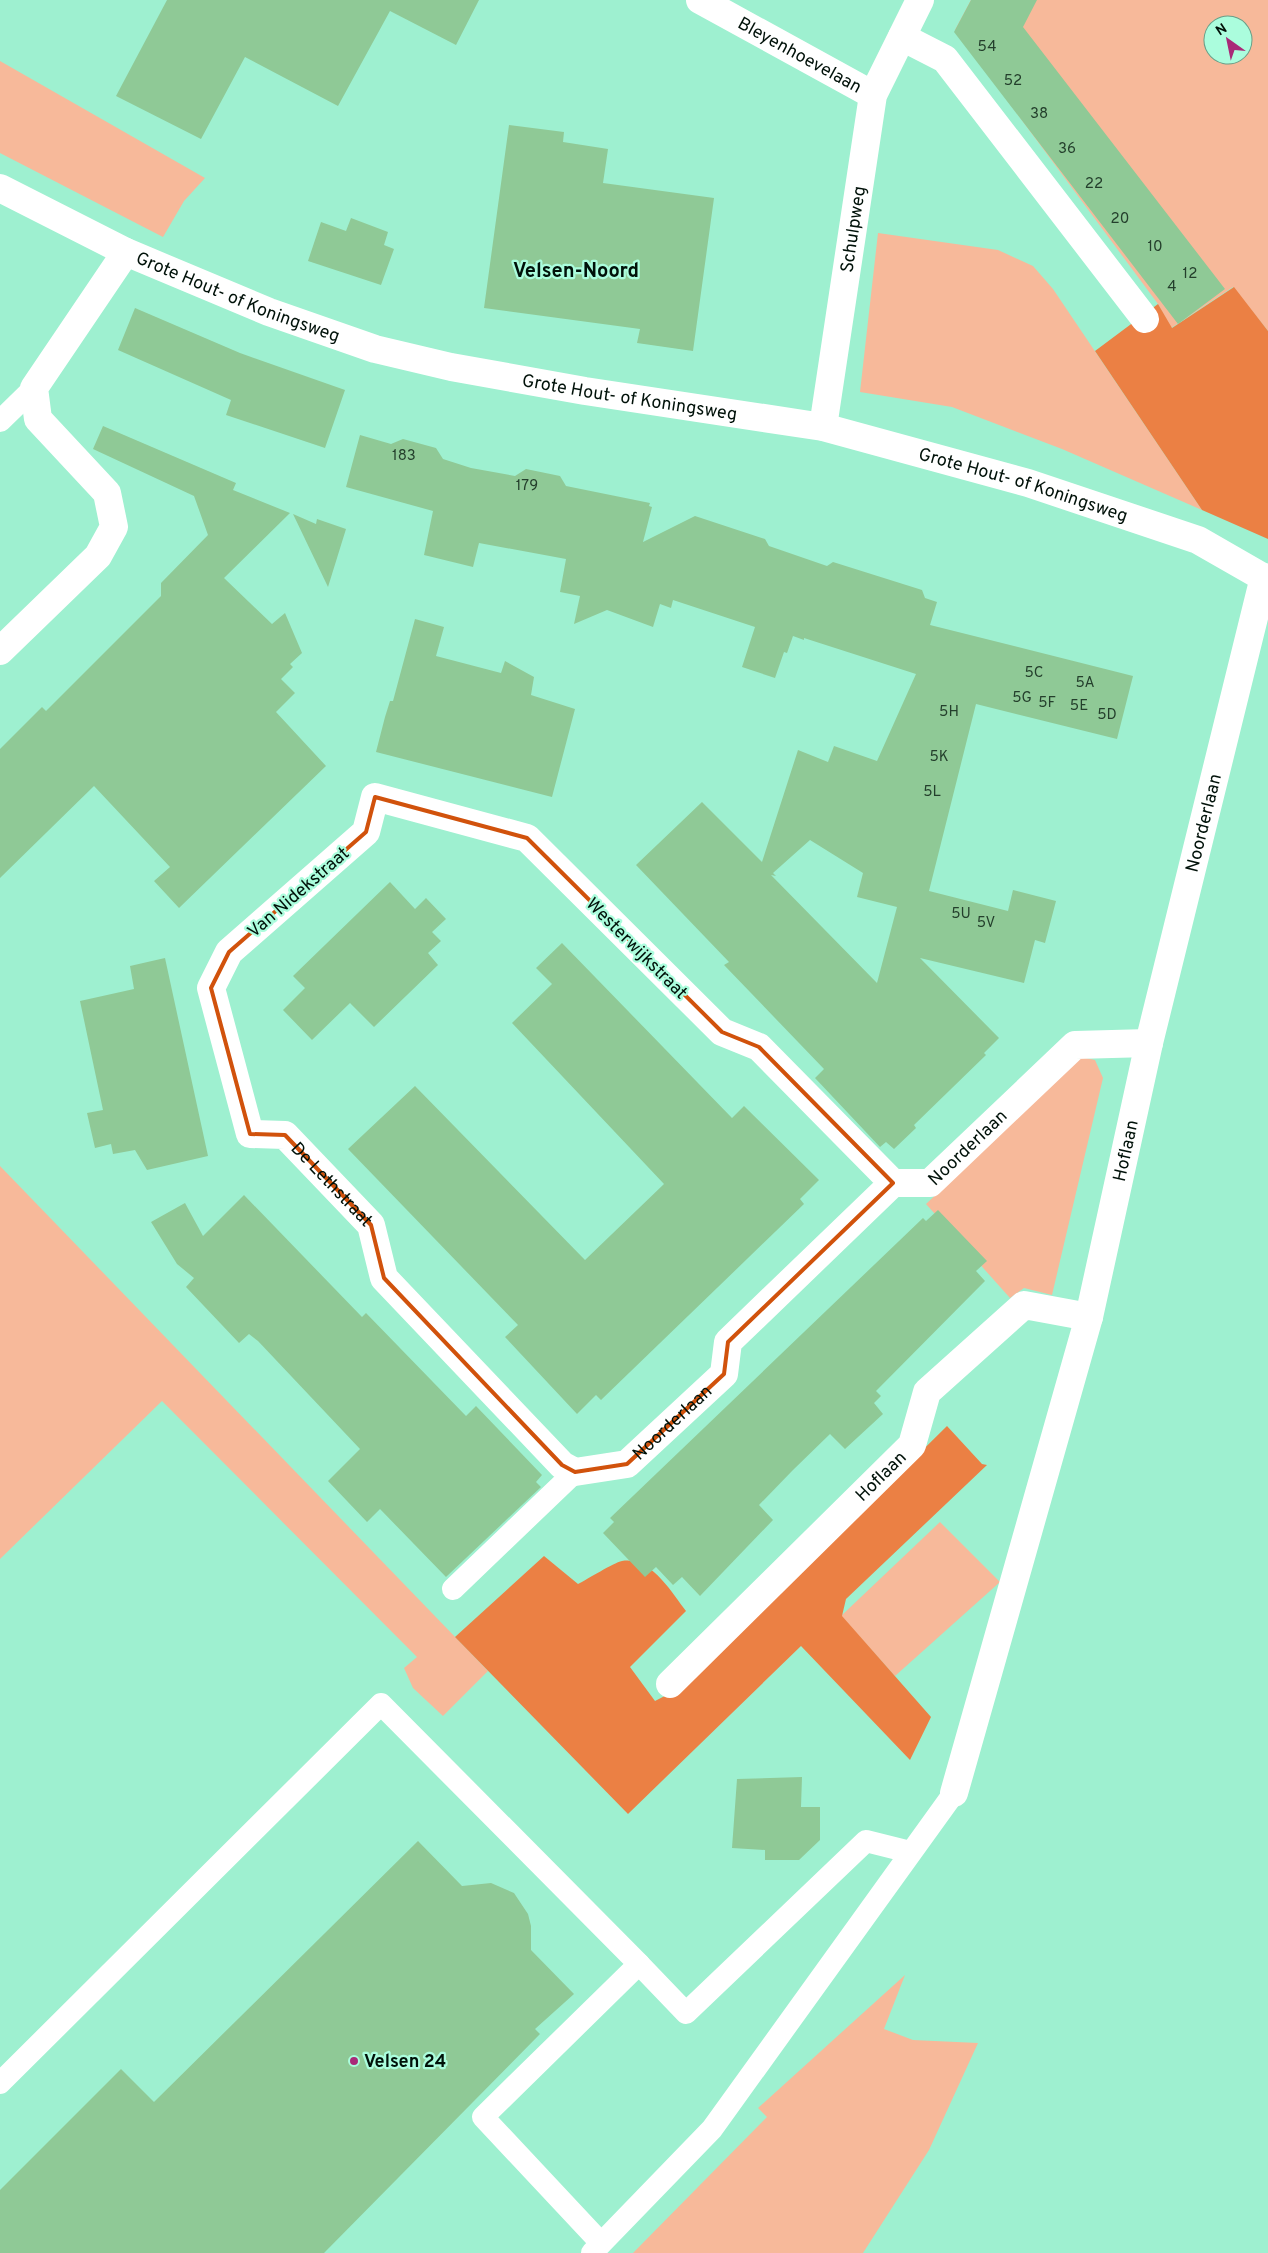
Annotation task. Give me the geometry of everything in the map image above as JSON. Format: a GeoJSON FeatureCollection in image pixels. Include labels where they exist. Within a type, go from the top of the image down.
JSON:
{"type":"FeatureCollection","features":[{"type":"Feature","properties":{"kind":"street","name":"Bleyenhoevelaan"},"geometry":{"type":"LineString","coordinates":[[700,0],[873,94]]}},
{"type":"Feature","properties":{"kind":"street","name":"Schulpweg"},"geometry":{"type":"LineString","coordinates":[[823,427],[873,94],[920,0]]}},
{"type":"Feature","properties":{"kind":"street"},"geometry":{"type":"LineString","coordinates":[[902,37],[946,59],[1145,319]]}},
{"type":"Feature","properties":{"kind":"street","name":"Grote Hout- of Koningsweg"},"geometry":{"type":"LineString","coordinates":[[0,188],[126,252],[269,312],[375,349],[451,367],[585,391],[823,427],[1028,483],[1198,540],[1266,579]]}},
{"type":"Feature","properties":{"kind":"street"},"geometry":{"type":"LineString","coordinates":[[0,651],[98,556],[114,528],[107,493],[38,419],[34,388],[126,252]]}},
{"type":"Feature","properties":{"kind":"street","name":"Noorderlaan"},"geometry":{"type":"LineString","coordinates":[[574,1472],[627,1464],[724,1374],[728,1342],[893,1183],[930,1183],[1075,1045],[1149,1043],[1266,579]]}},
{"type":"Feature","properties":{"kind":"street","name":"Westerwijkstraat"},"geometry":{"type":"LineString","coordinates":[[366,832],[375,797],[527,838],[722,1032],[759,1047],[893,1183]]}},
{"type":"Feature","properties":{"kind":"street","name":"Van Nidekstraat"},"geometry":{"type":"LineString","coordinates":[[229,952],[366,832]]}},
{"type":"Feature","properties":{"kind":"street","name":"De Lethstraat"},"geometry":{"type":"LineString","coordinates":[[229,952],[211,988],[250,1134],[285,1135],[371,1225],[384,1278],[562,1465],[574,1472]]}},
{"type":"Feature","properties":{"kind":"street","name":"Hoflaan"},"geometry":{"type":"LineString","coordinates":[[954,1793],[1089,1317],[1149,1043]]}},
{"type":"Feature","properties":{"kind":"street","name":"Hoflaan"},"geometry":{"type":"LineString","coordinates":[[670,1684],[912,1445],[927,1392],[1024,1305],[1089,1317]]}},
{"type":"Feature","properties":{"kind":"lane"},"geometry":{"type":"LineString","coordinates":[[0,421],[34,388]]}},
{"type":"Feature","properties":{"kind":"lane"},"geometry":{"type":"LineString","coordinates":[[453,1589],[574,1472]]}},
{"type":"Feature","properties":{"kind":"lane"},"geometry":{"type":"LineString","coordinates":[[0,2083],[382,1704],[686,2013],[866,1841],[910,1852]]}},
{"type":"Feature","properties":{"kind":"lane"},"geometry":{"type":"LineString","coordinates":[[639,1964],[483,2117],[597,2248],[712,2129],[954,1793]]}},
{"type":"Feature","properties":{"kind":"highlighted area"},"geometry":{"type":"Polygon","coordinates":[[[375,797],[527,838],[722,1032],[759,1047],[893,1183],[728,1342],[724,1374],[627,1464],[575,1472],[562,1465],[384,1278],[371,1225],[285,1135],[250,1134],[211,988],[229,952],[366,832],[375,797]]]}},
{"type":"Feature","properties":{"kind":"shaded area"},"geometry":{"type":"Polygon","coordinates":[[[971,0],[1268,0],[1268,331],[1233,287],[1171,328],[1158,304],[955,30],[971,0]]]}},
{"type":"Feature","properties":{"kind":"shaded area"},"geometry":{"type":"Polygon","coordinates":[[[0,61],[205,178],[184,201],[163,237],[0,153],[0,61]]]}},
{"type":"Feature","properties":{"kind":"shaded area"},"geometry":{"type":"Polygon","coordinates":[[[878,233],[998,250],[1033,266],[1053,289],[1202,510],[1062,449],[952,407],[860,392],[878,233]]]}},
{"type":"Feature","properties":{"kind":"shaded area"},"geometry":{"type":"Polygon","coordinates":[[[1234,287],[1268,331],[1268,539],[1202,510],[1095,351],[1158,304],[1172,328],[1234,287]]]}},
{"type":"Feature","properties":{"kind":"shaded area"},"geometry":{"type":"Polygon","coordinates":[[[1081,1057],[1095,1060],[1103,1078],[1052,1295],[1024,1288],[1010,1298],[926,1204],[1081,1057]]]}},
{"type":"Feature","properties":{"kind":"shaded area"},"geometry":{"type":"Polygon","coordinates":[[[0,1166],[488,1671],[443,1716],[413,1688],[404,1668],[417,1657],[162,1401],[0,1559],[0,1166]]]}},
{"type":"Feature","properties":{"kind":"shaded area"},"geometry":{"type":"Polygon","coordinates":[[[947,1426],[982,1464],[987,1465],[846,1599],[842,1616],[931,1717],[910,1760],[801,1646],[628,1814],[455,1637],[544,1556],[578,1584],[618,1562],[633,1561],[642,1564],[660,1577],[686,1611],[630,1667],[655,1701],[684,1686],[947,1426]]]}},
{"type":"Feature","properties":{"kind":"shaded area"},"geometry":{"type":"Polygon","coordinates":[[[940,1522],[1000,1582],[895,1676],[841,1616],[940,1522]]]}},
{"type":"Feature","properties":{"kind":"shaded area"},"geometry":{"type":"Polygon","coordinates":[[[905,1975],[884,2029],[913,2040],[978,2043],[929,2150],[863,2253],[633,2253],[767,2117],[758,2108],[905,1975]]]}},
{"type":"Feature","properties":{"kind":"building"},"geometry":{"type":"Polygon","coordinates":[[[167,0],[479,0],[456,45],[390,11],[338,106],[245,57],[201,139],[116,96],[167,0]]]}},
{"type":"Feature","properties":{"kind":"building"},"geometry":{"type":"Polygon","coordinates":[[[971,0],[1037,0],[1023,27],[1225,289],[1178,324],[954,32],[971,0]]]}},
{"type":"Feature","properties":{"kind":"building"},"geometry":{"type":"Polygon","coordinates":[[[509,125],[564,132],[563,142],[608,149],[603,183],[714,198],[693,351],[637,343],[640,329],[484,308],[509,125]]]}},
{"type":"Feature","properties":{"kind":"building"},"geometry":{"type":"Polygon","coordinates":[[[351,218],[388,232],[384,245],[394,249],[381,285],[308,261],[321,222],[346,231],[351,218]]]}},
{"type":"Feature","properties":{"kind":"building"},"geometry":{"type":"Polygon","coordinates":[[[135,308],[240,353],[345,390],[325,448],[226,415],[231,400],[118,350],[135,308]]]}},
{"type":"Feature","properties":{"kind":"building"},"geometry":{"type":"Polygon","coordinates":[[[103,426],[236,483],[233,490],[290,513],[224,578],[272,624],[285,613],[302,653],[290,664],[293,667],[281,679],[295,693],[276,712],[326,766],[179,908],[154,881],[170,867],[94,786],[0,878],[0,749],[42,707],[46,711],[161,596],[161,583],[208,535],[194,496],[93,449],[103,426]]]}},
{"type":"Feature","properties":{"kind":"building"},"geometry":{"type":"Polygon","coordinates":[[[360,435],[391,444],[403,439],[436,448],[443,459],[471,468],[515,476],[526,469],[560,476],[566,486],[650,503],[649,506],[652,507],[643,542],[695,516],[765,539],[769,546],[827,566],[833,562],[922,590],[925,598],[937,602],[930,625],[1133,676],[1117,739],[976,704],[929,891],[1008,911],[1013,890],[1056,901],[1045,943],[1035,940],[1024,983],[920,958],[999,1038],[984,1053],[986,1055],[914,1125],[916,1128],[894,1149],[886,1142],[880,1147],[815,1078],[824,1069],[724,965],[729,962],[636,865],[702,802],[762,862],[798,750],[828,762],[834,746],[877,761],[916,674],[793,636],[787,653],[784,652],[775,678],[742,667],[755,627],[673,600],[671,608],[660,604],[653,627],[607,610],[574,624],[580,596],[560,592],[566,559],[479,543],[473,567],[424,555],[433,511],[346,487],[360,435]],[[810,840],[773,873],[776,876],[771,875],[877,983],[897,907],[857,897],[863,873],[810,840]]]}},
{"type":"Feature","properties":{"kind":"building"},"geometry":{"type":"Polygon","coordinates":[[[293,514],[316,524],[317,519],[346,529],[328,587],[293,514]]]}},
{"type":"Feature","properties":{"kind":"building"},"geometry":{"type":"Polygon","coordinates":[[[415,619],[444,627],[436,656],[501,673],[505,661],[534,677],[531,695],[575,709],[552,797],[376,752],[390,701],[393,701],[415,619]]]}},
{"type":"Feature","properties":{"kind":"building"},"geometry":{"type":"Polygon","coordinates":[[[390,882],[415,909],[426,898],[446,919],[432,932],[441,941],[428,953],[438,965],[374,1027],[350,1003],[312,1040],[283,1010],[305,988],[293,976],[390,882]]]}},
{"type":"Feature","properties":{"kind":"building"},"geometry":{"type":"Polygon","coordinates":[[[562,943],[732,1118],[744,1106],[819,1180],[800,1199],[804,1204],[601,1400],[596,1395],[577,1414],[505,1337],[518,1325],[348,1149],[415,1086],[585,1260],[664,1184],[512,1023],[552,984],[536,968],[562,943]]]}},
{"type":"Feature","properties":{"kind":"building"},"geometry":{"type":"Polygon","coordinates":[[[165,958],[208,1156],[147,1170],[135,1150],[113,1154],[111,1144],[95,1148],[87,1113],[103,1110],[80,1001],[134,989],[130,966],[165,958]]]}},
{"type":"Feature","properties":{"kind":"building"},"geometry":{"type":"Polygon","coordinates":[[[244,1195],[362,1317],[366,1313],[466,1416],[476,1406],[542,1475],[536,1482],[541,1487],[446,1577],[380,1509],[367,1522],[328,1481],[360,1449],[258,1341],[249,1334],[239,1343],[186,1287],[194,1278],[177,1264],[151,1222],[185,1203],[203,1236],[244,1195]]]}},
{"type":"Feature","properties":{"kind":"building"},"geometry":{"type":"Polygon","coordinates":[[[938,1210],[987,1261],[976,1271],[985,1281],[876,1391],[881,1396],[874,1403],[883,1414],[845,1449],[830,1434],[793,1470],[759,1505],[773,1520],[700,1596],[682,1577],[673,1585],[656,1567],[645,1577],[603,1533],[614,1522],[610,1518],[923,1218],[926,1221],[938,1210]]]}},
{"type":"Feature","properties":{"kind":"building"},"geometry":{"type":"Polygon","coordinates":[[[802,1777],[801,1807],[820,1807],[820,1840],[799,1860],[765,1860],[765,1850],[732,1848],[737,1779],[802,1777]]]}},
{"type":"Feature","properties":{"kind":"building","name":"Velsen 24"},"geometry":{"type":"Polygon","coordinates":[[[418,1841],[462,1886],[491,1883],[514,1893],[528,1914],[531,1926],[531,1950],[574,1994],[535,2029],[540,2034],[324,2253],[0,2253],[0,2190],[121,2069],[154,2102],[418,1841]]]}},
{"type":"Feature","properties":{"kind":"place","name":"Velsen 24"},"geometry":{"type":"Point","coordinates":[354,2061]}},
{"type":"Feature","properties":{"kind":"district","name":"Velsen-Noord"},"geometry":{"type":"Point","coordinates":[576,270]}}]}
